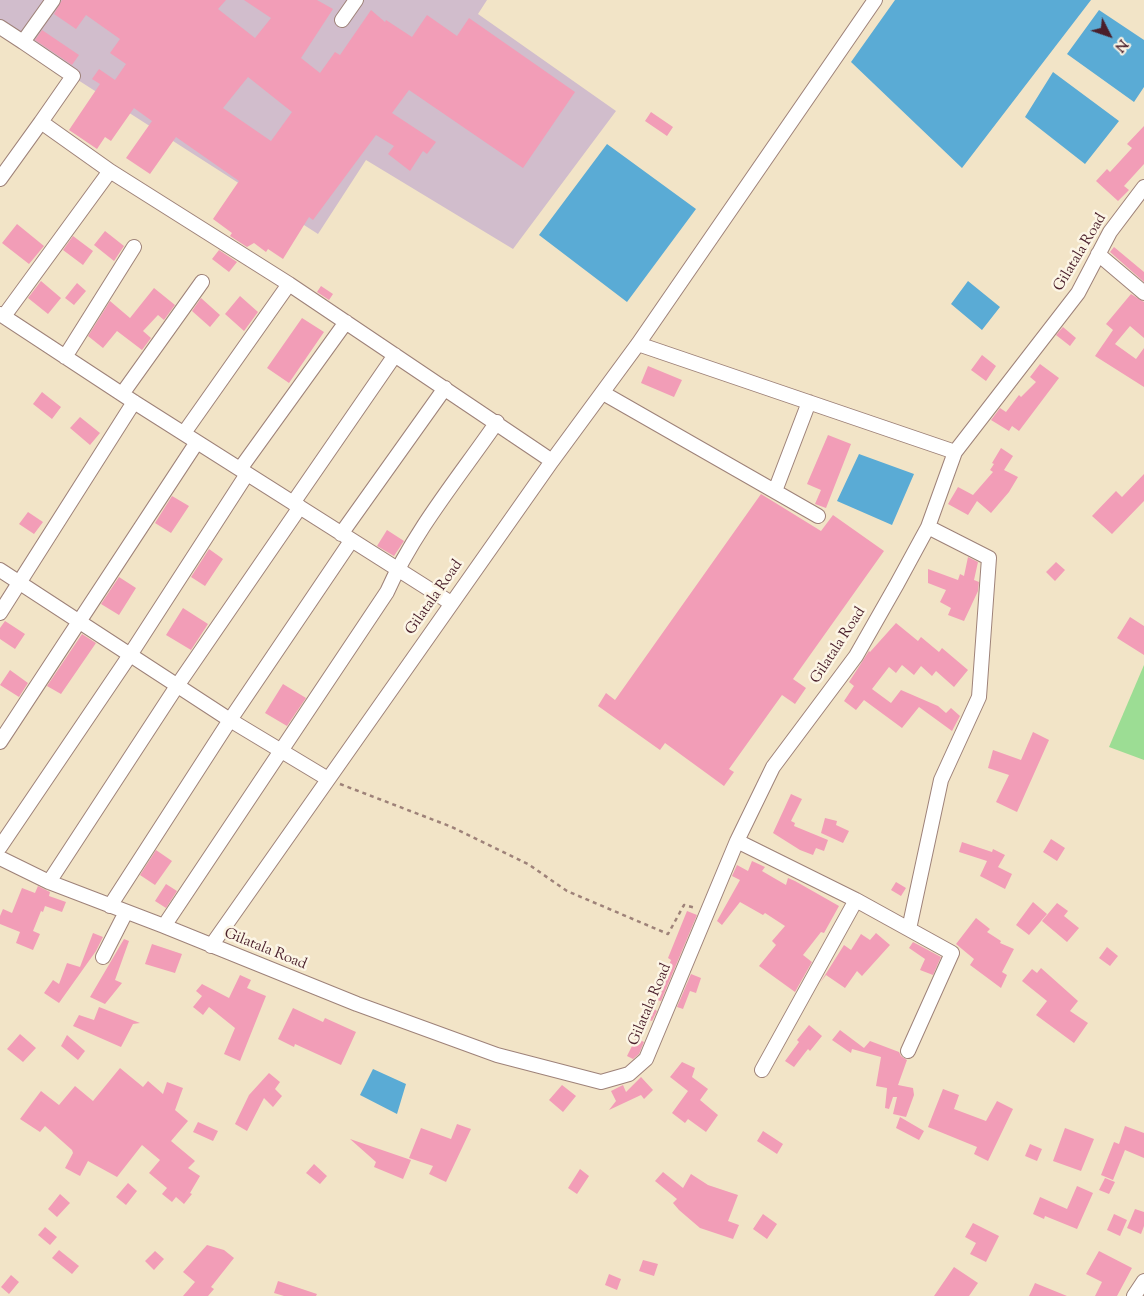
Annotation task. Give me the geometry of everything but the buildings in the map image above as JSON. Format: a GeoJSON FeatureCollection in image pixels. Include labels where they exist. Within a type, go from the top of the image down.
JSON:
{"type":"FeatureCollection","features":[{"type":"Feature","properties":{"kind":"street"},"geometry":{"type":"LineString","coordinates":[[23,42],[53,0]]}},
{"type":"Feature","properties":{"kind":"street"},"geometry":{"type":"LineString","coordinates":[[342,20],[356,0]]}},
{"type":"Feature","properties":{"kind":"street","name":"Gilatala Road"},"geometry":{"type":"LineString","coordinates":[[875,0],[638,344],[451,603],[211,946],[357,1004],[496,1055],[601,1082],[629,1074],[646,1059],[709,912],[737,841],[773,767],[856,656],[928,527],[955,452],[1078,293],[1110,232],[1144,187]]}},
{"type":"Feature","properties":{"kind":"street"},"geometry":{"type":"LineString","coordinates":[[0,179],[73,76],[23,42],[1,31]]}},
{"type":"Feature","properties":{"kind":"street"},"geometry":{"type":"LineString","coordinates":[[41,122],[110,171],[289,284],[497,422],[552,461]]}},
{"type":"Feature","properties":{"kind":"street"},"geometry":{"type":"LineString","coordinates":[[110,171],[2,315],[128,398],[451,603]]}},
{"type":"Feature","properties":{"kind":"street"},"geometry":{"type":"LineString","coordinates":[[65,357],[134,246]]}},
{"type":"Feature","properties":{"kind":"street"},"geometry":{"type":"LineString","coordinates":[[1098,254],[1144,293]]}},
{"type":"Feature","properties":{"kind":"street"},"geometry":{"type":"LineString","coordinates":[[0,613],[128,398],[202,282]]}},
{"type":"Feature","properties":{"kind":"street"},"geometry":{"type":"LineString","coordinates":[[184,433],[289,284]]}},
{"type":"Feature","properties":{"kind":"street"},"geometry":{"type":"LineString","coordinates":[[0,847],[130,655],[244,471],[346,322]]}},
{"type":"Feature","properties":{"kind":"street"},"geometry":{"type":"LineString","coordinates":[[638,344],[955,452]]}},
{"type":"Feature","properties":{"kind":"street"},"geometry":{"type":"LineString","coordinates":[[49,882],[395,355]]}},
{"type":"Feature","properties":{"kind":"street"},"geometry":{"type":"LineString","coordinates":[[110,906],[346,537],[445,388]]}},
{"type":"Feature","properties":{"kind":"street"},"geometry":{"type":"LineString","coordinates":[[603,393],[818,516]]}},
{"type":"Feature","properties":{"kind":"street"},"geometry":{"type":"LineString","coordinates":[[775,491],[809,402]]}},
{"type":"Feature","properties":{"kind":"street"},"geometry":{"type":"LineString","coordinates":[[164,926],[282,752],[387,592],[398,569],[497,422]]}},
{"type":"Feature","properties":{"kind":"street"},"geometry":{"type":"LineString","coordinates":[[0,742],[197,442]]}},
{"type":"Feature","properties":{"kind":"street"},"geometry":{"type":"LineString","coordinates":[[909,929],[940,780],[979,698],[988,558],[928,527]]}},
{"type":"Feature","properties":{"kind":"street"},"geometry":{"type":"LineString","coordinates":[[0,570],[230,720],[328,780]]}},
{"type":"Feature","properties":{"kind":"street"},"geometry":{"type":"LineString","coordinates":[[737,841],[856,900],[952,953],[908,1051]]}},
{"type":"Feature","properties":{"kind":"street"},"geometry":{"type":"LineString","coordinates":[[0,858],[49,882],[211,946]]}},
{"type":"Feature","properties":{"kind":"street"},"geometry":{"type":"LineString","coordinates":[[762,1070],[856,900]]}},
{"type":"Feature","properties":{"kind":"street"},"geometry":{"type":"LineString","coordinates":[[103,957],[126,912]]}},
{"type":"Feature","properties":{"kind":"street"},"geometry":{"type":"LineString","coordinates":[[1134,1296],[1144,1280]]}},
{"type":"Feature","properties":{"kind":"path"},"geometry":{"type":"LineString","coordinates":[[328,780],[452,827],[528,864],[567,891],[668,934],[684,905],[709,912]]}},
{"type":"Feature","properties":{"kind":"shaded area"},"geometry":{"type":"Polygon","coordinates":[[[0,0],[487,0],[478,14],[616,111],[513,249],[366,160],[318,234],[0,30],[0,0]]]}},
{"type":"Feature","properties":{"kind":"green space"},"geometry":{"type":"Polygon","coordinates":[[[1144,665],[1144,760],[1109,747],[1144,665]]]}},
{"type":"Feature","properties":{"kind":"water"},"geometry":{"type":"Polygon","coordinates":[[[895,0],[1091,0],[962,168],[851,62],[895,0]]]}},
{"type":"Feature","properties":{"kind":"water"},"geometry":{"type":"Polygon","coordinates":[[[1099,10],[1144,40],[1144,87],[1134,102],[1067,54],[1099,10]]]}},
{"type":"Feature","properties":{"kind":"water"},"geometry":{"type":"Polygon","coordinates":[[[1053,72],[1119,121],[1085,164],[1025,117],[1053,72]]]}},
{"type":"Feature","properties":{"kind":"water"},"geometry":{"type":"Polygon","coordinates":[[[607,144],[696,209],[627,302],[539,235],[607,144]]]}},
{"type":"Feature","properties":{"kind":"water"},"geometry":{"type":"Polygon","coordinates":[[[968,281],[1000,307],[982,330],[951,304],[968,281]]]}},
{"type":"Feature","properties":{"kind":"water"},"geometry":{"type":"Polygon","coordinates":[[[859,454],[914,474],[892,525],[837,501],[859,454]]]}},
{"type":"Feature","properties":{"kind":"water"},"geometry":{"type":"Polygon","coordinates":[[[373,1069],[406,1084],[397,1114],[360,1095],[373,1069]]]}}]}
